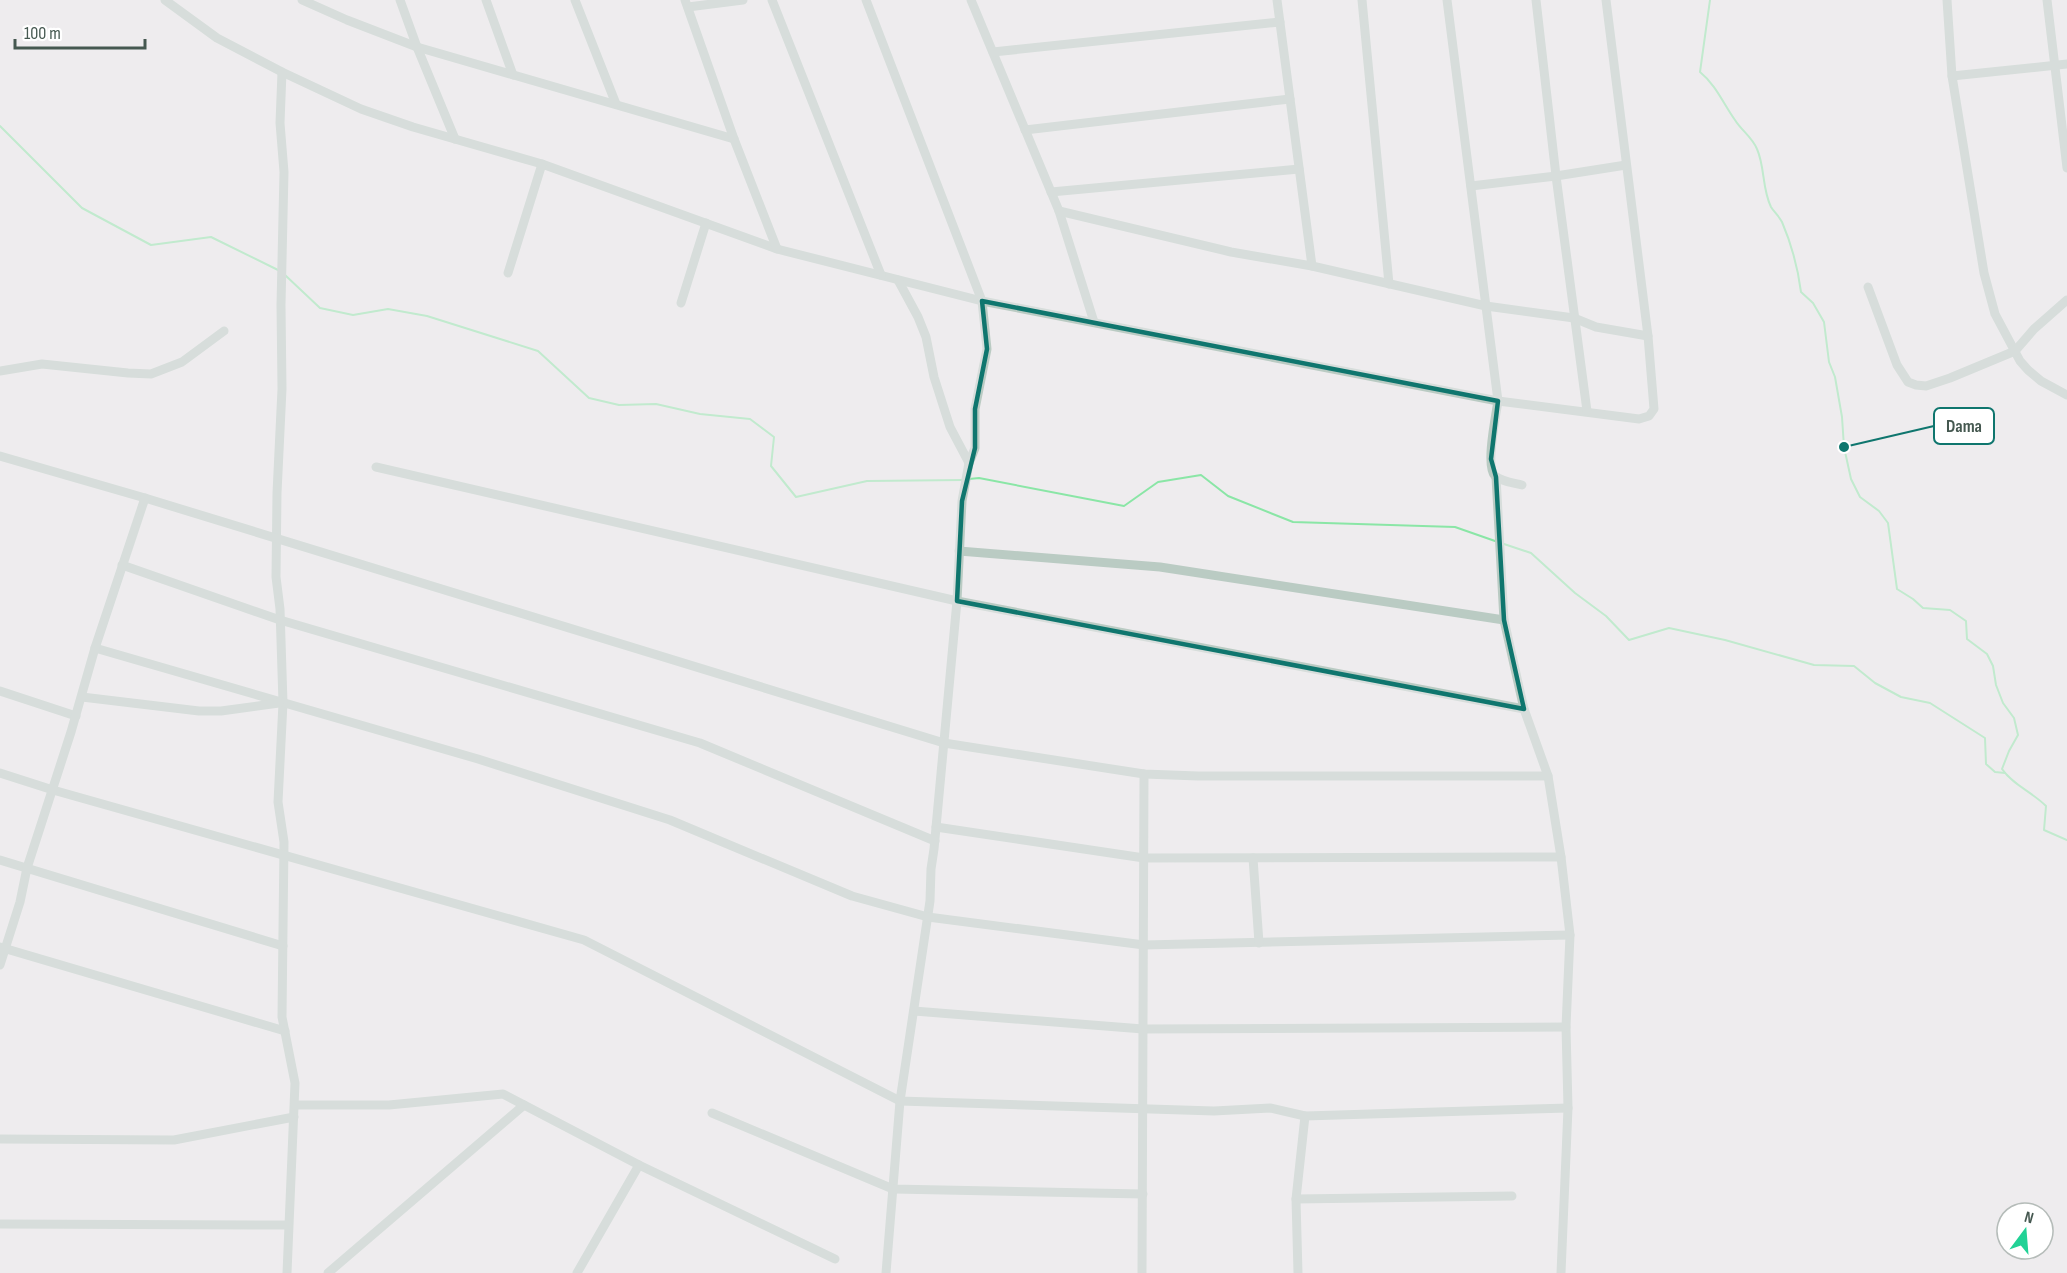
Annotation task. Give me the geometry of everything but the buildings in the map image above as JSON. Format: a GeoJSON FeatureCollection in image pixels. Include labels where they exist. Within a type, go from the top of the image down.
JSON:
{"type":"FeatureCollection","features":[{"type":"Feature","properties":{"kind":"street"},"geometry":{"type":"LineString","coordinates":[[165,0],[217,38],[361,109],[412,127],[542,164],[777,249],[982,301],[1498,401],[1639,419],[1649,417],[1654,409],[1648,336],[1606,0]]}},
{"type":"Feature","properties":{"kind":"street"},"geometry":{"type":"LineString","coordinates":[[302,0],[417,47],[734,139]]}},
{"type":"Feature","properties":{"kind":"street"},"geometry":{"type":"LineString","coordinates":[[400,0],[455,139]]}},
{"type":"Feature","properties":{"kind":"street"},"geometry":{"type":"LineString","coordinates":[[486,0],[513,75]]}},
{"type":"Feature","properties":{"kind":"street"},"geometry":{"type":"LineString","coordinates":[[576,0],[615,104]]}},
{"type":"Feature","properties":{"kind":"street"},"geometry":{"type":"LineString","coordinates":[[743,0],[687,3],[734,139],[777,249]]}},
{"type":"Feature","properties":{"kind":"street"},"geometry":{"type":"LineString","coordinates":[[772,0],[881,275]]}},
{"type":"Feature","properties":{"kind":"street"},"geometry":{"type":"LineString","coordinates":[[866,0],[982,301],[987,349],[975,408],[975,448],[969,463],[962,501],[957,601],[935,840],[927,917],[900,1101],[886,1273]]}},
{"type":"Feature","properties":{"kind":"street"},"geometry":{"type":"LineString","coordinates":[[971,0],[1059,211],[1094,322]]}},
{"type":"Feature","properties":{"kind":"street"},"geometry":{"type":"LineString","coordinates":[[1278,0],[1312,266]]}},
{"type":"Feature","properties":{"kind":"street"},"geometry":{"type":"LineString","coordinates":[[1362,0],[1389,284]]}},
{"type":"Feature","properties":{"kind":"street"},"geometry":{"type":"LineString","coordinates":[[1447,0],[1498,401],[1491,471],[1496,477],[1522,485]]}},
{"type":"Feature","properties":{"kind":"street"},"geometry":{"type":"LineString","coordinates":[[1536,0],[1556,176],[1587,411]]}},
{"type":"Feature","properties":{"kind":"street"},"geometry":{"type":"LineString","coordinates":[[1947,0],[1952,76],[1984,273],[1995,314],[2028,370],[2041,381],[2067,395]]}},
{"type":"Feature","properties":{"kind":"street"},"geometry":{"type":"LineString","coordinates":[[2047,0],[2067,168]]}},
{"type":"Feature","properties":{"kind":"street"},"geometry":{"type":"LineString","coordinates":[[993,52],[1280,22]]}},
{"type":"Feature","properties":{"kind":"street"},"geometry":{"type":"LineString","coordinates":[[1952,76],[2067,64]]}},
{"type":"Feature","properties":{"kind":"street"},"geometry":{"type":"LineString","coordinates":[[282,72],[280,123],[284,172],[282,389],[276,577],[283,703],[278,801],[284,854],[282,1017],[296,1083],[287,1273]]}},
{"type":"Feature","properties":{"kind":"street"},"geometry":{"type":"LineString","coordinates":[[1025,130],[1290,99]]}},
{"type":"Feature","properties":{"kind":"street"},"geometry":{"type":"LineString","coordinates":[[508,273],[542,164]]}},
{"type":"Feature","properties":{"kind":"street"},"geometry":{"type":"LineString","coordinates":[[1471,186],[1626,165]]}},
{"type":"Feature","properties":{"kind":"street"},"geometry":{"type":"LineString","coordinates":[[1051,192],[1299,169]]}},
{"type":"Feature","properties":{"kind":"street"},"geometry":{"type":"LineString","coordinates":[[1059,211],[1231,252],[1312,266],[1486,306],[1574,318],[1596,327],[1648,336]]}},
{"type":"Feature","properties":{"kind":"street"},"geometry":{"type":"LineString","coordinates":[[681,303],[706,223]]}},
{"type":"Feature","properties":{"kind":"street"},"geometry":{"type":"LineString","coordinates":[[898,280],[926,337],[934,377],[951,427],[969,463]]}},
{"type":"Feature","properties":{"kind":"street"},"geometry":{"type":"LineString","coordinates":[[1868,287],[1897,364],[1908,382],[1926,386],[2015,351],[2034,329],[2067,300]]}},
{"type":"Feature","properties":{"kind":"street"},"geometry":{"type":"LineString","coordinates":[[0,371],[42,363],[151,374],[182,362],[224,331]]}},
{"type":"Feature","properties":{"kind":"street"},"geometry":{"type":"LineString","coordinates":[[0,456],[145,498],[944,743],[1144,774],[1548,776]]}},
{"type":"Feature","properties":{"kind":"street"},"geometry":{"type":"LineString","coordinates":[[376,467],[957,601],[1524,709]]}},
{"type":"Feature","properties":{"kind":"street"},"geometry":{"type":"LineString","coordinates":[[1496,477],[1504,620],[1524,709],[1548,776],[1561,857],[1570,936],[1566,1027],[1568,1108],[1561,1273]]}},
{"type":"Feature","properties":{"kind":"street"},"geometry":{"type":"LineString","coordinates":[[0,965],[3,948],[20,902],[27,868],[82,697],[95,648],[145,498]]}},
{"type":"Feature","properties":{"kind":"street"},"geometry":{"type":"LineString","coordinates":[[959,551],[1160,567],[1504,620]]}},
{"type":"Feature","properties":{"kind":"street"},"geometry":{"type":"LineString","coordinates":[[122,565],[280,620],[700,742],[935,840]]}},
{"type":"Feature","properties":{"kind":"street"},"geometry":{"type":"LineString","coordinates":[[95,648],[478,759],[670,820],[852,896],[927,917],[1144,945],[1570,936]]}},
{"type":"Feature","properties":{"kind":"street"},"geometry":{"type":"LineString","coordinates":[[0,691],[76,716]]}},
{"type":"Feature","properties":{"kind":"street"},"geometry":{"type":"LineString","coordinates":[[82,697],[199,711],[221,711],[283,703]]}},
{"type":"Feature","properties":{"kind":"street"},"geometry":{"type":"LineString","coordinates":[[0,773],[584,940],[900,1101],[1214,1111],[1270,1108],[1305,1116],[1568,1108]]}},
{"type":"Feature","properties":{"kind":"street"},"geometry":{"type":"LineString","coordinates":[[1142,1273],[1144,774]]}},
{"type":"Feature","properties":{"kind":"street"},"geometry":{"type":"LineString","coordinates":[[936,827],[1144,858],[1561,857]]}},
{"type":"Feature","properties":{"kind":"street"},"geometry":{"type":"LineString","coordinates":[[1253,858],[1259,943]]}},
{"type":"Feature","properties":{"kind":"street"},"geometry":{"type":"LineString","coordinates":[[0,860],[283,945]]}},
{"type":"Feature","properties":{"kind":"street"},"geometry":{"type":"LineString","coordinates":[[3,948],[285,1031]]}},
{"type":"Feature","properties":{"kind":"street"},"geometry":{"type":"LineString","coordinates":[[914,1011],[1143,1029],[1566,1027]]}},
{"type":"Feature","properties":{"kind":"street"},"geometry":{"type":"LineString","coordinates":[[295,1105],[389,1105],[503,1094],[639,1165],[835,1259]]}},
{"type":"Feature","properties":{"kind":"street"},"geometry":{"type":"LineString","coordinates":[[328,1273],[524,1105]]}},
{"type":"Feature","properties":{"kind":"street"},"geometry":{"type":"LineString","coordinates":[[712,1113],[893,1189],[1143,1194]]}},
{"type":"Feature","properties":{"kind":"street"},"geometry":{"type":"LineString","coordinates":[[1298,1273],[1296,1199],[1305,1116]]}},
{"type":"Feature","properties":{"kind":"street"},"geometry":{"type":"LineString","coordinates":[[0,1139],[174,1140],[294,1118]]}},
{"type":"Feature","properties":{"kind":"street"},"geometry":{"type":"LineString","coordinates":[[577,1273],[639,1165]]}},
{"type":"Feature","properties":{"kind":"street"},"geometry":{"type":"LineString","coordinates":[[1296,1199],[1512,1196]]}},
{"type":"Feature","properties":{"kind":"street"},"geometry":{"type":"LineString","coordinates":[[0,1224],[288,1225]]}},
{"type":"Feature","properties":{"kind":"highlighted area"},"geometry":{"type":"Polygon","coordinates":[[[982,301],[1498,401],[1491,459],[1496,477],[1504,620],[1524,709],[957,601],[962,501],[975,448],[975,409],[987,349],[982,301]]]}},
{"type":"Feature","properties":{"kind":"waterway"},"geometry":{"type":"LineString","coordinates":[[1710,0],[1700,72],[1715,88],[1737,124],[1757,149],[1768,200],[1782,222],[1796,265],[1801,292],[1813,303],[1824,322],[1829,362],[1835,377],[1842,417],[1844,447],[1851,479],[1860,497],[1879,511],[1888,523],[1897,589],[1923,608],[1950,610],[1966,621],[1967,639],[1987,654],[1993,666],[1996,685],[2003,703],[2014,718],[2018,735],[2002,769],[2012,780],[2046,806],[2044,830],[2067,840]]}},
{"type":"Feature","properties":{"kind":"waterway"},"geometry":{"type":"LineString","coordinates":[[0,126],[82,208],[151,245],[211,237],[278,270]]}},
{"type":"Feature","properties":{"kind":"waterway"},"geometry":{"type":"LineString","coordinates":[[285,275],[320,308],[353,315],[388,309],[427,316],[538,351],[589,398],[619,405],[656,404],[700,414],[750,419],[774,437],[771,466],[796,497],[867,481],[963,480]]}},
{"type":"Feature","properties":{"kind":"waterway"},"geometry":{"type":"LineString","coordinates":[[969,479],[979,478],[1124,506],[1158,482],[1201,475],[1228,496],[1293,522],[1455,527],[1495,541]]}},
{"type":"Feature","properties":{"kind":"waterway"},"geometry":{"type":"LineString","coordinates":[[1504,544],[1531,553],[1575,593],[1606,616],[1629,640],[1669,628],[1725,640],[1814,665],[1854,666],[1875,683],[1901,697],[1930,703],[1985,738],[1986,764],[1995,772],[2005,773]]}},
{"type":"Feature","properties":{"kind":"place","name":"Dama"},"geometry":{"type":"Point","coordinates":[1844,447]}}]}
